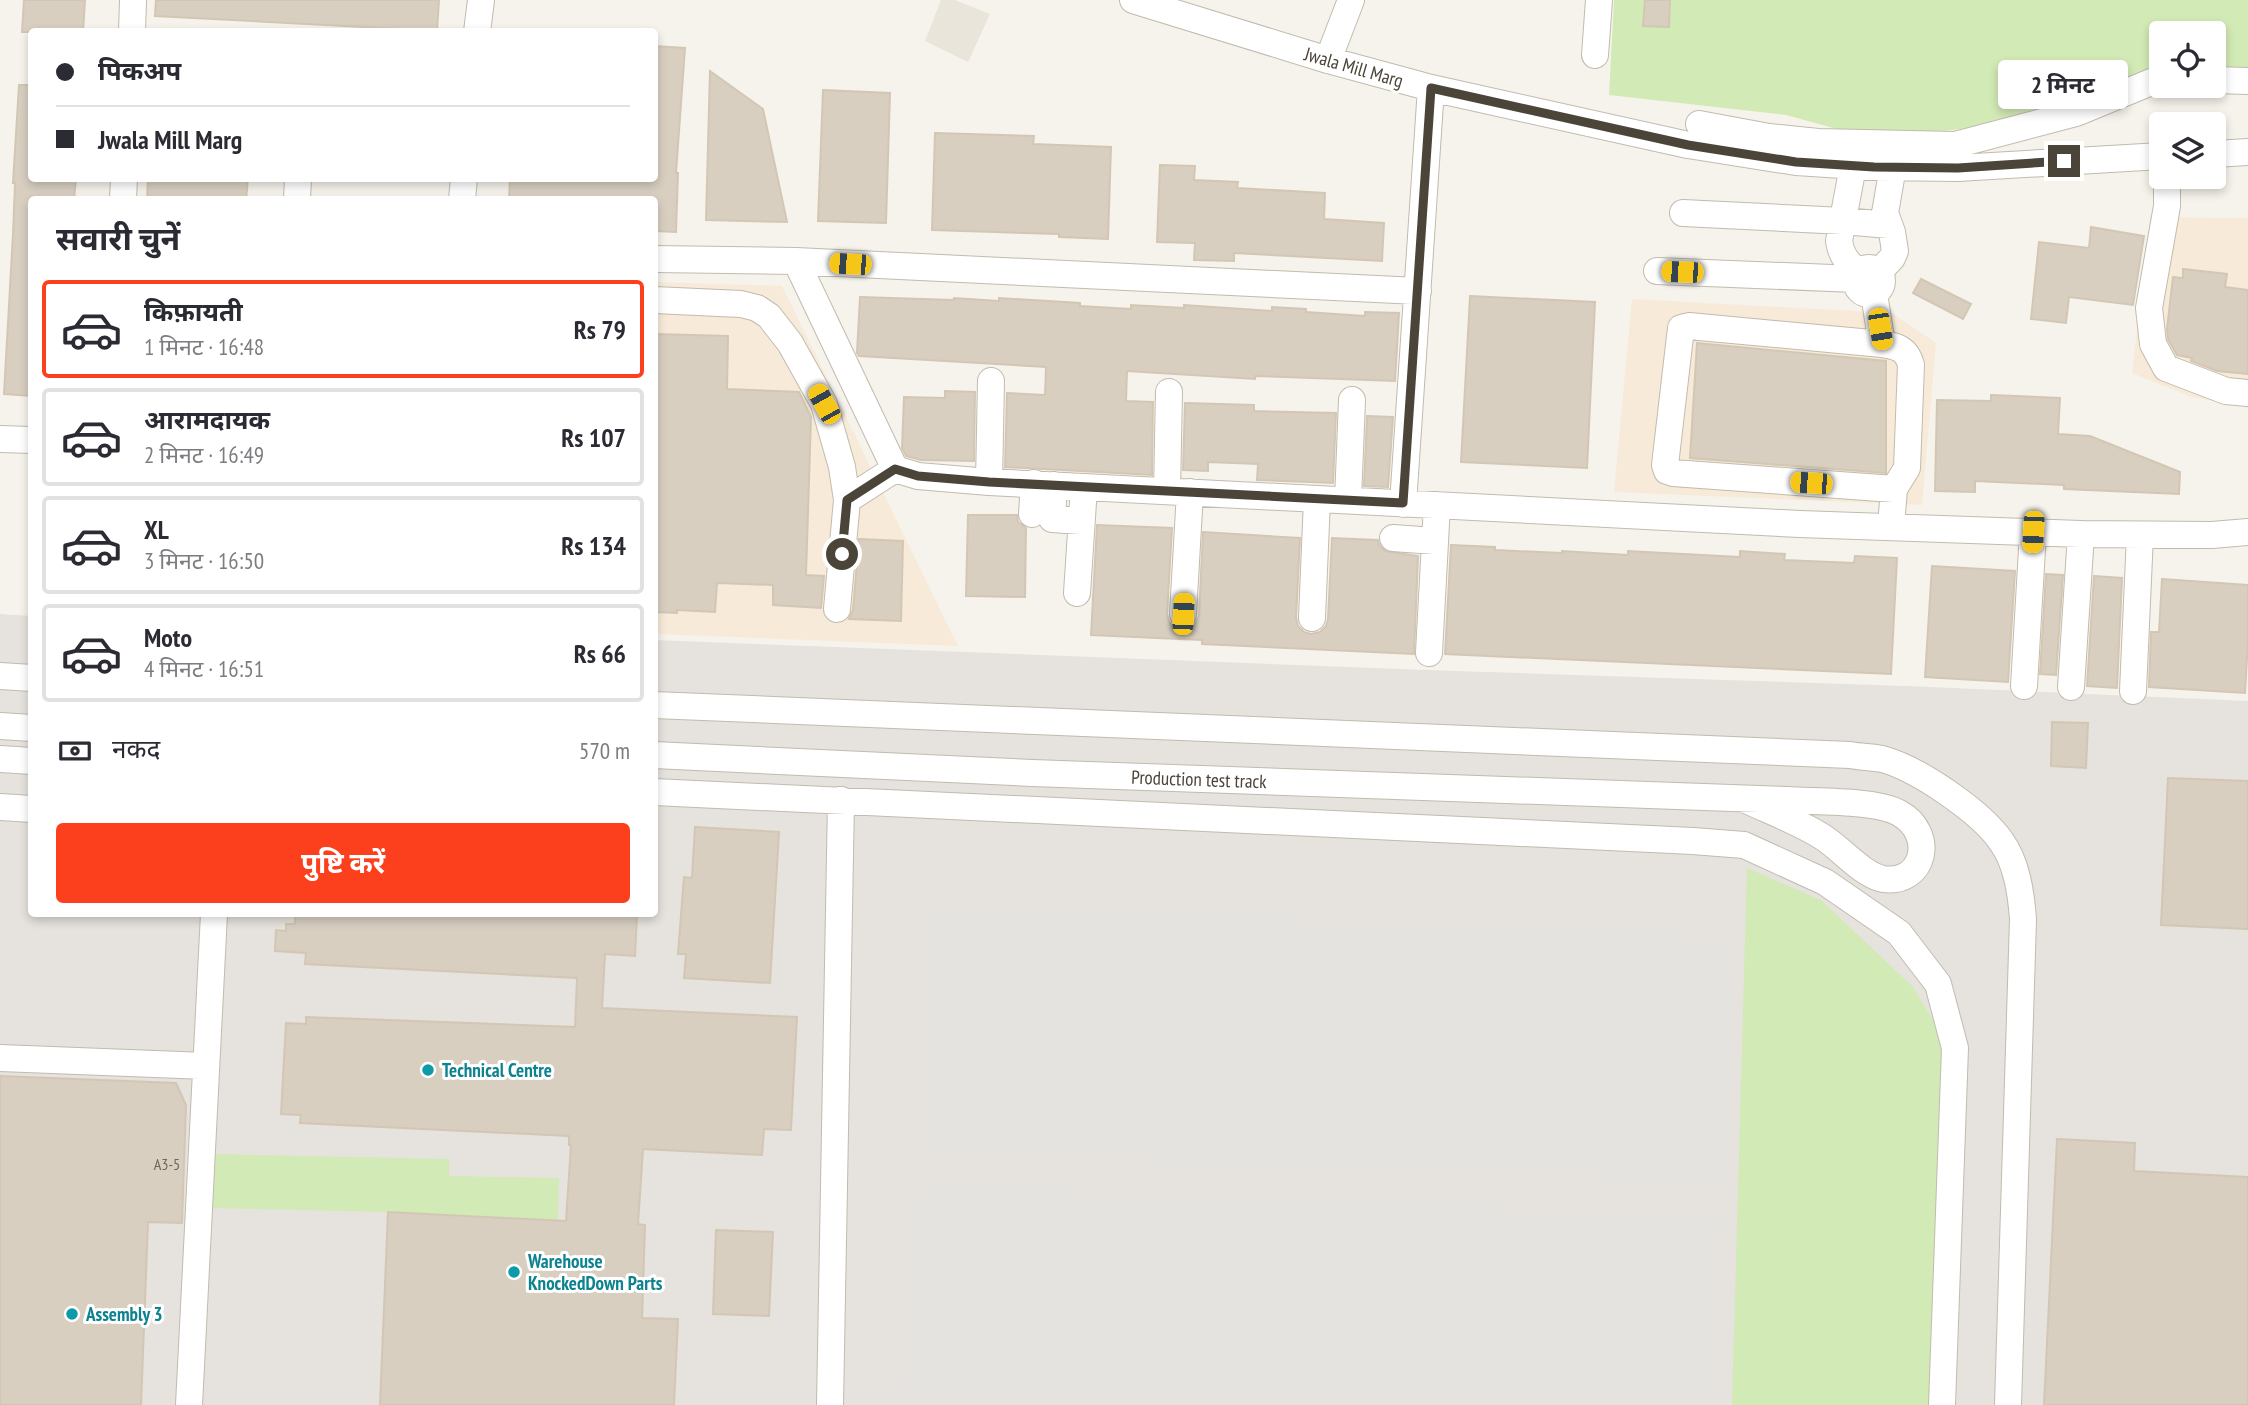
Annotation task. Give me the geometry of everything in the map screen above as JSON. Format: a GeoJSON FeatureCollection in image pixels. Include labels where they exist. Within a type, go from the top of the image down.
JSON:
{"type":"FeatureCollection","features":[{"type":"Feature","properties":{"kind":"street"},"geometry":{"type":"LineString","coordinates":[[132,28],[133,0]]}},
{"type":"Feature","properties":{"kind":"street"},"geometry":{"type":"LineString","coordinates":[[478,28],[481,0]]}},
{"type":"Feature","properties":{"kind":"street","name":"Jwala Mill Marg"},"geometry":{"type":"LineString","coordinates":[[1133,0],[1328,60],[1431,88],[1688,145],[1796,162],[1958,168],[2149,157]]}},
{"type":"Feature","properties":{"kind":"street"},"geometry":{"type":"LineString","coordinates":[[1328,60],[1351,0]]}},
{"type":"Feature","properties":{"kind":"street"},"geometry":{"type":"LineString","coordinates":[[1595,55],[1599,0]]}},
{"type":"Feature","properties":{"kind":"street"},"geometry":{"type":"LineString","coordinates":[[2226,80],[2248,80]]}},
{"type":"Feature","properties":{"kind":"street"},"geometry":{"type":"LineString","coordinates":[[1699,124],[1769,137],[1818,142],[1955,145],[2076,113],[2149,83]]}},
{"type":"Feature","properties":{"kind":"street"},"geometry":{"type":"LineString","coordinates":[[1403,503],[1431,88]]}},
{"type":"Feature","properties":{"kind":"street"},"geometry":{"type":"LineString","coordinates":[[2226,153],[2248,152]]}},
{"type":"Feature","properties":{"kind":"street"},"geometry":{"type":"LineString","coordinates":[[1853,166],[1839,241],[1840,252],[1845,260],[1867,279],[1882,344]]}},
{"type":"Feature","properties":{"kind":"street"},"geometry":{"type":"LineString","coordinates":[[1657,271],[1867,279],[1892,258],[1895,251],[1884,207],[1893,167]]}},
{"type":"Feature","properties":{"kind":"street"},"geometry":{"type":"LineString","coordinates":[[2167,189],[2167,206],[2149,308],[2153,344],[2166,368],[2226,391],[2248,393]]}},
{"type":"Feature","properties":{"kind":"street"},"geometry":{"type":"LineString","coordinates":[[1683,213],[1889,225]]}},
{"type":"Feature","properties":{"kind":"street"},"geometry":{"type":"LineString","coordinates":[[658,259],[796,261],[1418,291]]}},
{"type":"Feature","properties":{"kind":"street"},"geometry":{"type":"LineString","coordinates":[[796,261],[895,469],[918,476],[989,482],[1800,524],[2081,534],[2212,536],[2248,532]]}},
{"type":"Feature","properties":{"kind":"street"},"geometry":{"type":"LineString","coordinates":[[658,300],[741,304],[757,308],[769,316],[790,343],[824,404],[842,467],[847,500],[837,609]]}},
{"type":"Feature","properties":{"kind":"street"},"geometry":{"type":"LineString","coordinates":[[1891,526],[1894,489],[1908,468],[1909,355],[1902,349],[1882,344],[1689,326],[1681,328],[1665,465],[1668,471],[1894,489]]}},
{"type":"Feature","properties":{"kind":"street"},"geometry":{"type":"LineString","coordinates":[[989,482],[991,381]]}},
{"type":"Feature","properties":{"kind":"street"},"geometry":{"type":"LineString","coordinates":[[1169,392],[1178,492],[1183,614]]}},
{"type":"Feature","properties":{"kind":"street"},"geometry":{"type":"LineString","coordinates":[[1348,500],[1352,400]]}},
{"type":"Feature","properties":{"kind":"street"},"geometry":{"type":"LineString","coordinates":[[0,439],[28,440]]}},
{"type":"Feature","properties":{"kind":"street"},"geometry":{"type":"LineString","coordinates":[[847,500],[895,469]]}},
{"type":"Feature","properties":{"kind":"street"},"geometry":{"type":"LineString","coordinates":[[1044,484],[1042,516],[1081,521]]}},
{"type":"Feature","properties":{"kind":"street"},"geometry":{"type":"LineString","coordinates":[[1077,593],[1084,487]]}},
{"type":"Feature","properties":{"kind":"street"},"geometry":{"type":"LineString","coordinates":[[1312,618],[1317,499]]}},
{"type":"Feature","properties":{"kind":"street"},"geometry":{"type":"LineString","coordinates":[[1429,653],[1437,505]]}},
{"type":"Feature","properties":{"kind":"street"},"geometry":{"type":"LineString","coordinates":[[2024,686],[2033,532]]}},
{"type":"Feature","properties":{"kind":"street"},"geometry":{"type":"LineString","coordinates":[[2071,687],[2081,534]]}},
{"type":"Feature","properties":{"kind":"street"},"geometry":{"type":"LineString","coordinates":[[2133,691],[2140,535]]}},
{"type":"Feature","properties":{"kind":"street"},"geometry":{"type":"LineString","coordinates":[[1393,538],[1435,541]]}},
{"type":"Feature","properties":{"kind":"street"},"geometry":{"type":"LineString","coordinates":[[0,676],[28,678]]}},
{"type":"Feature","properties":{"kind":"street"},"geometry":{"type":"LineString","coordinates":[[658,705],[1850,755],[1883,760],[1918,775],[1974,814],[2002,842],[2014,868],[2021,893],[2023,919],[2008,1405]]}},
{"type":"Feature","properties":{"kind":"street"},"geometry":{"type":"LineString","coordinates":[[0,726],[28,728]]}},
{"type":"Feature","properties":{"kind":"street","name":"Production test track"},"geometry":{"type":"LineString","coordinates":[[658,755],[1744,799],[1870,806],[1896,811],[1912,821],[1920,834],[1922,852],[1917,866],[1906,876],[1894,879],[1879,878],[1864,870],[1822,836],[1744,799]]}},
{"type":"Feature","properties":{"kind":"street"},"geometry":{"type":"LineString","coordinates":[[0,759],[28,761]]}},
{"type":"Feature","properties":{"kind":"street"},"geometry":{"type":"LineString","coordinates":[[658,792],[1693,841],[1744,845],[1825,882],[1899,933],[1938,984],[1955,1048],[1942,1405]]}},
{"type":"Feature","properties":{"kind":"street"},"geometry":{"type":"LineString","coordinates":[[830,1405],[841,800]]}},
{"type":"Feature","properties":{"kind":"street"},"geometry":{"type":"LineString","coordinates":[[0,807],[28,809]]}},
{"type":"Feature","properties":{"kind":"street"},"geometry":{"type":"LineString","coordinates":[[188,1405],[214,917]]}},
{"type":"Feature","properties":{"kind":"street"},"geometry":{"type":"LineString","coordinates":[[0,1058],[206,1066]]}},
{"type":"Feature","properties":{"kind":"shaded area"},"geometry":{"type":"Polygon","coordinates":[[[941,0],[955,0],[990,14],[968,62],[925,41],[941,0]]]}},
{"type":"Feature","properties":{"kind":"shaded area"},"geometry":{"type":"Polygon","coordinates":[[[2150,217],[2248,218],[2248,408],[2189,396],[2132,373],[2150,217]]]}},
{"type":"Feature","properties":{"kind":"shaded area"},"geometry":{"type":"Polygon","coordinates":[[[658,282],[782,286],[958,646],[658,634],[658,282]]]}},
{"type":"Feature","properties":{"kind":"shaded area"},"geometry":{"type":"Polygon","coordinates":[[[1632,299],[1892,313],[1936,343],[1922,505],[1614,492],[1632,299]]]}},
{"type":"Feature","properties":{"kind":"shaded area"},"geometry":{"type":"Polygon","coordinates":[[[0,614],[28,616],[28,917],[658,917],[658,640],[2248,701],[2248,1405],[0,1405],[0,614]]]}},
{"type":"Feature","properties":{"kind":"shaded area"},"geometry":{"type":"Polygon","coordinates":[[[933,904],[1736,938],[1726,1181],[920,1152],[933,904]]]}},
{"type":"Feature","properties":{"kind":"shaded area"},"geometry":{"type":"Polygon","coordinates":[[[920,1186],[1721,1216],[1714,1405],[902,1405],[920,1186]]]}},
{"type":"Feature","properties":{"kind":"green space"},"geometry":{"type":"Polygon","coordinates":[[[1614,0],[2248,0],[2248,81],[2226,80],[2226,21],[2149,21],[2149,83],[2076,113],[1953,130],[1866,137],[1786,115],[1609,95],[1614,0]]]}},
{"type":"Feature","properties":{"kind":"green space"},"geometry":{"type":"Polygon","coordinates":[[[1747,868],[1821,900],[1913,987],[1944,1038],[1931,1405],[1732,1405],[1747,868]]]}},
{"type":"Feature","properties":{"kind":"green space"},"geometry":{"type":"Polygon","coordinates":[[[211,1154],[449,1159],[449,1176],[559,1178],[558,1220],[388,1212],[210,1208],[211,1154]]]}},
{"type":"Feature","properties":{"kind":"building"},"geometry":{"type":"Polygon","coordinates":[[[24,0],[85,0],[83,28],[28,28],[28,32],[22,32],[24,0]]]}},
{"type":"Feature","properties":{"kind":"building"},"geometry":{"type":"Polygon","coordinates":[[[156,0],[439,0],[437,28],[381,28],[155,16],[156,0]]]}},
{"type":"Feature","properties":{"kind":"building"},"geometry":{"type":"Polygon","coordinates":[[[1645,0],[1670,0],[1669,27],[1643,26],[1645,0]]]}},
{"type":"Feature","properties":{"kind":"building"},"geometry":{"type":"Polygon","coordinates":[[[658,46],[685,48],[676,173],[676,232],[658,231],[658,196],[509,196],[510,182],[658,182],[658,46]]]}},
{"type":"Feature","properties":{"kind":"building"},"geometry":{"type":"Polygon","coordinates":[[[710,71],[763,109],[787,222],[706,220],[710,71]]]}},
{"type":"Feature","properties":{"kind":"building"},"geometry":{"type":"Polygon","coordinates":[[[19,85],[28,85],[28,182],[76,182],[74,196],[28,196],[28,396],[4,394],[13,234],[19,85]]]}},
{"type":"Feature","properties":{"kind":"building"},"geometry":{"type":"Polygon","coordinates":[[[823,90],[890,93],[886,223],[818,221],[823,90]]]}},
{"type":"Feature","properties":{"kind":"building"},"geometry":{"type":"Polygon","coordinates":[[[935,133],[1034,136],[1033,144],[1111,147],[1108,239],[1059,237],[1059,234],[932,230],[935,133]]]}},
{"type":"Feature","properties":{"kind":"building"},"geometry":{"type":"Polygon","coordinates":[[[1160,165],[1195,166],[1194,180],[1238,182],[1237,188],[1325,193],[1324,219],[1384,223],[1382,261],[1234,253],[1234,261],[1194,260],[1195,243],[1157,242],[1160,165]]]}},
{"type":"Feature","properties":{"kind":"building"},"geometry":{"type":"Polygon","coordinates":[[[148,182],[248,182],[246,196],[147,196],[148,182]]]}},
{"type":"Feature","properties":{"kind":"building"},"geometry":{"type":"Polygon","coordinates":[[[2091,227],[2144,236],[2133,305],[2069,297],[2066,323],[2031,319],[2039,242],[2089,248],[2091,227]]]}},
{"type":"Feature","properties":{"kind":"building"},"geometry":{"type":"Polygon","coordinates":[[[2183,269],[2227,274],[2225,287],[2248,290],[2248,374],[2217,371],[2191,361],[2192,358],[2177,355],[2168,339],[2167,329],[2173,277],[2183,278],[2183,269]]]}},
{"type":"Feature","properties":{"kind":"building"},"geometry":{"type":"Polygon","coordinates":[[[1921,279],[1971,304],[1963,319],[1913,293],[1921,279]]]}},
{"type":"Feature","properties":{"kind":"building"},"geometry":{"type":"Polygon","coordinates":[[[1470,296],[1595,302],[1587,468],[1461,462],[1470,296]]]}},
{"type":"Feature","properties":{"kind":"building"},"geometry":{"type":"Polygon","coordinates":[[[860,297],[999,301],[999,298],[1131,309],[1131,305],[1184,308],[1184,305],[1272,311],[1272,307],[1365,316],[1365,312],[1399,313],[1395,381],[1255,376],[1255,379],[1127,371],[1126,401],[1153,402],[1152,475],[1005,467],[1007,393],[1045,395],[1046,367],[859,356],[860,297]]]}},
{"type":"Feature","properties":{"kind":"building"},"geometry":{"type":"Polygon","coordinates":[[[658,334],[728,336],[727,389],[799,392],[811,417],[806,575],[824,576],[821,608],[773,605],[773,585],[717,583],[715,612],[677,610],[677,613],[658,612],[658,334]]]}},
{"type":"Feature","properties":{"kind":"building"},"geometry":{"type":"Polygon","coordinates":[[[1697,343],[1886,361],[1886,473],[1690,458],[1697,343]]]}},
{"type":"Feature","properties":{"kind":"building"},"geometry":{"type":"Polygon","coordinates":[[[945,391],[975,392],[974,461],[921,460],[906,456],[902,448],[904,397],[945,398],[945,391]]]}},
{"type":"Feature","properties":{"kind":"building"},"geometry":{"type":"Polygon","coordinates":[[[1991,395],[2060,398],[2058,434],[2090,436],[2180,472],[2179,494],[2064,489],[2064,485],[1975,481],[1975,492],[1935,491],[1937,400],[1991,401],[1991,395]]]}},
{"type":"Feature","properties":{"kind":"building"},"geometry":{"type":"Polygon","coordinates":[[[1185,403],[1254,405],[1254,411],[1336,413],[1333,483],[1257,480],[1258,464],[1208,462],[1208,471],[1183,470],[1185,403]]]}},
{"type":"Feature","properties":{"kind":"building"},"geometry":{"type":"Polygon","coordinates":[[[1367,416],[1393,417],[1388,487],[1364,486],[1367,416]]]}},
{"type":"Feature","properties":{"kind":"building"},"geometry":{"type":"Polygon","coordinates":[[[968,515],[1017,515],[1018,522],[1026,528],[1025,597],[966,596],[968,515]]]}},
{"type":"Feature","properties":{"kind":"building"},"geometry":{"type":"Polygon","coordinates":[[[1097,525],[1172,528],[1167,614],[1169,622],[1181,630],[1191,628],[1199,616],[1203,532],[1300,538],[1296,618],[1298,626],[1311,634],[1320,632],[1328,619],[1332,538],[1378,540],[1385,551],[1418,556],[1414,654],[1202,644],[1202,640],[1091,635],[1097,525]]]}},
{"type":"Feature","properties":{"kind":"building"},"geometry":{"type":"Polygon","coordinates":[[[859,539],[903,541],[901,621],[849,619],[853,610],[859,539]]]}},
{"type":"Feature","properties":{"kind":"building"},"geometry":{"type":"Polygon","coordinates":[[[1451,545],[1495,547],[1495,550],[1628,555],[1628,551],[1740,557],[1740,551],[1785,554],[1784,560],[1854,563],[1855,556],[1897,558],[1891,674],[1445,654],[1451,545]]]}},
{"type":"Feature","properties":{"kind":"building"},"geometry":{"type":"Polygon","coordinates":[[[1932,566],[2015,571],[2008,682],[1925,677],[1932,566]]]}},
{"type":"Feature","properties":{"kind":"building"},"geometry":{"type":"Polygon","coordinates":[[[2046,574],[2063,575],[2056,675],[2040,674],[2046,574]]]}},
{"type":"Feature","properties":{"kind":"building"},"geometry":{"type":"Polygon","coordinates":[[[2094,576],[2122,578],[2117,688],[2087,686],[2094,576]]]}},
{"type":"Feature","properties":{"kind":"building"},"geometry":{"type":"Polygon","coordinates":[[[2162,579],[2248,585],[2245,693],[2149,687],[2151,632],[2159,632],[2162,579]]]}},
{"type":"Feature","properties":{"kind":"building"},"geometry":{"type":"Polygon","coordinates":[[[2052,722],[2088,723],[2086,768],[2051,766],[2052,722]]]}},
{"type":"Feature","properties":{"kind":"building"},"geometry":{"type":"Polygon","coordinates":[[[2168,778],[2248,781],[2248,929],[2161,925],[2168,778]]]}},
{"type":"Feature","properties":{"kind":"building"},"geometry":{"type":"Polygon","coordinates":[[[695,827],[779,832],[770,983],[684,978],[686,954],[678,954],[684,877],[692,878],[695,827]]]}},
{"type":"Feature","properties":{"kind":"building"},"geometry":{"type":"Polygon","coordinates":[[[295,917],[637,917],[635,956],[605,954],[602,1008],[797,1017],[791,1130],[764,1129],[762,1155],[643,1149],[638,1224],[645,1225],[642,1318],[678,1319],[674,1405],[380,1405],[388,1212],[566,1221],[571,1145],[569,1136],[300,1123],[301,1115],[281,1114],[286,1023],[306,1024],[306,1017],[575,1027],[577,978],[305,964],[306,953],[275,951],[276,930],[286,931],[286,924],[295,924],[295,917]]]}},
{"type":"Feature","properties":{"kind":"building","name":"Assembly 3"},"geometry":{"type":"Polygon","coordinates":[[[0,1076],[176,1083],[186,1105],[182,1223],[148,1222],[141,1405],[0,1405],[0,1076]]]}},
{"type":"Feature","properties":{"kind":"building"},"geometry":{"type":"Polygon","coordinates":[[[2057,1139],[2135,1143],[2134,1171],[2248,1177],[2248,1405],[2044,1405],[2057,1139]]]}},
{"type":"Feature","properties":{"kind":"building"},"geometry":{"type":"Polygon","coordinates":[[[716,1230],[773,1232],[769,1316],[713,1314],[716,1230]]]}},
{"type":"Feature","properties":{"kind":"place","name":"Technical Centre"},"geometry":{"type":"Point","coordinates":[428,1070]}},
{"type":"Feature","properties":{"kind":"place","name":"Warehouse KnockedDown Parts"},"geometry":{"type":"Point","coordinates":[514,1272]}},
{"type":"Feature","properties":{"kind":"place","name":"Assembly 3"},"geometry":{"type":"Point","coordinates":[72,1314]}},
{"type":"Feature","properties":{"kind":"route"},"geometry":{"type":"LineString","coordinates":[[842,554],[847,500],[895,469],[918,476],[989,482],[1403,503],[1431,88],[1688,145],[1796,162],[1874,167],[1958,168],[2064,161]]}}]}
